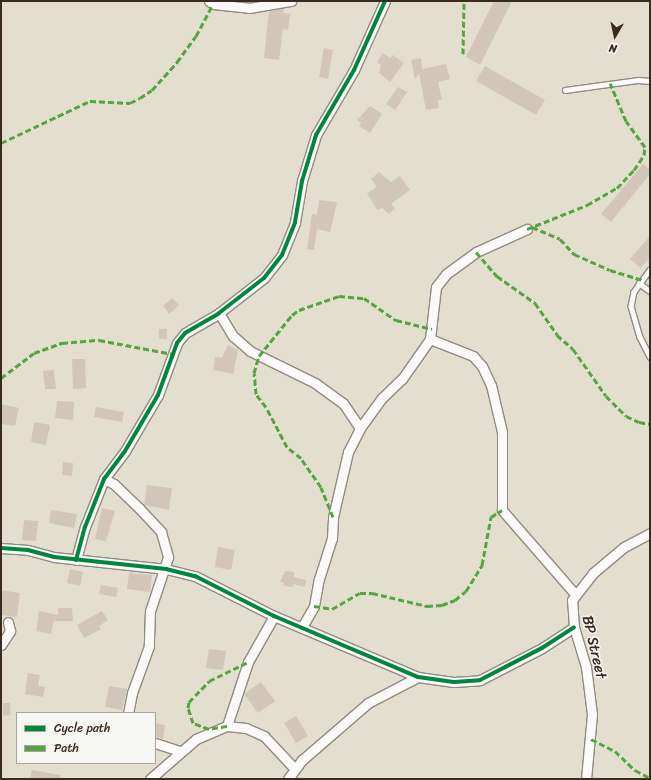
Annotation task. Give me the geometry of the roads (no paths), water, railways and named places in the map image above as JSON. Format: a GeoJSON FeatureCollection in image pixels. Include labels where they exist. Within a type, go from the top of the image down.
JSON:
{"type":"FeatureCollection","features":[{"type":"Feature","properties":{"kind":"street"},"geometry":{"type":"LineString","coordinates":[[209,1],[213,4],[249,8],[291,1]]}},
{"type":"Feature","properties":{"kind":"street"},"geometry":{"type":"LineString","coordinates":[[76,560],[85,527],[104,479],[125,451],[158,395],[177,343],[185,333],[219,313],[264,278],[282,255],[296,222],[302,181],[316,135],[354,70],[385,1]]}},
{"type":"Feature","properties":{"kind":"street"},"geometry":{"type":"LineString","coordinates":[[302,627],[314,606],[319,579],[332,538],[333,517],[348,452],[360,428],[382,398],[402,379],[430,339],[436,287],[446,274],[491,244],[528,229]]}},
{"type":"Feature","properties":{"kind":"street"},"geometry":{"type":"LineString","coordinates":[[219,313],[233,336],[250,351],[315,383],[343,403],[360,428]]}},
{"type":"Feature","properties":{"kind":"street"},"geometry":{"type":"LineString","coordinates":[[430,339],[473,356],[482,366],[491,385],[502,432],[502,510],[575,594],[593,573],[624,547],[650,533]]}},
{"type":"Feature","properties":{"kind":"street"},"geometry":{"type":"LineString","coordinates":[[104,479],[114,484],[161,532],[168,556],[166,569],[150,611],[149,646],[132,693],[128,712]]}},
{"type":"Feature","properties":{"kind":"street"},"geometry":{"type":"LineString","coordinates":[[1,548],[28,550],[54,557],[76,560],[166,569],[195,576],[274,616],[418,677],[454,682],[480,680],[542,648],[574,627]]}},
{"type":"Feature","properties":{"kind":"street","name":"BP Street"},"geometry":{"type":"LineString","coordinates":[[575,594],[571,608],[574,627],[586,667],[592,714],[586,779]]}},
{"type":"Feature","properties":{"kind":"street"},"geometry":{"type":"LineString","coordinates":[[227,726],[248,662],[274,616]]}},
{"type":"Feature","properties":{"kind":"street"},"geometry":{"type":"LineString","coordinates":[[1,645],[8,638],[8,622]]}},
{"type":"Feature","properties":{"kind":"street"},"geometry":{"type":"LineString","coordinates":[[288,779],[294,768],[368,703],[418,677]]}},
{"type":"Feature","properties":{"kind":"street"},"geometry":{"type":"LineString","coordinates":[[150,779],[180,751],[196,739],[227,726],[246,728],[264,736],[294,768]]}},
{"type":"Feature","properties":{"kind":"street"},"geometry":{"type":"LineString","coordinates":[[156,743],[180,751]]}},
{"type":"Feature","properties":{"kind":"lane"},"geometry":{"type":"LineString","coordinates":[[565,90],[638,80],[650,81]]}},
{"type":"Feature","properties":{"kind":"lane"},"geometry":{"type":"LineString","coordinates":[[650,270],[639,283],[631,306],[640,337],[650,357]]}},
{"type":"Feature","properties":{"kind":"lane"},"geometry":{"type":"LineString","coordinates":[[639,283],[650,291]]}}]}
